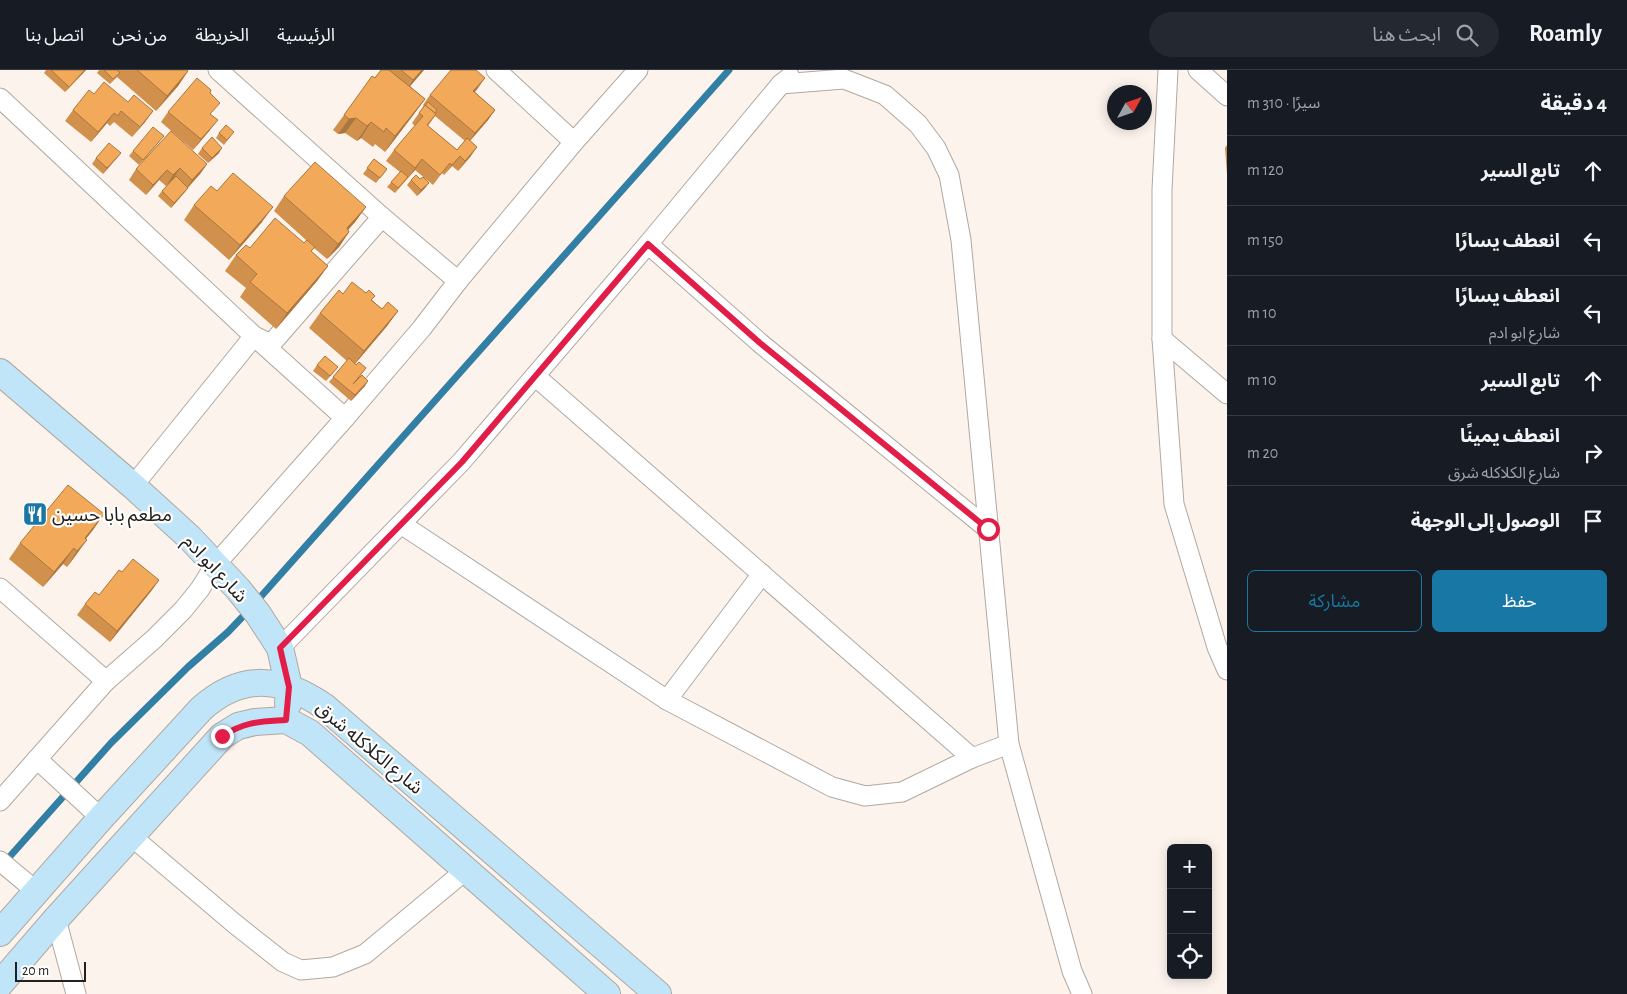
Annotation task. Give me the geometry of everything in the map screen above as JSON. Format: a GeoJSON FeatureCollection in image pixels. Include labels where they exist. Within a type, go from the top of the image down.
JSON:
{"type":"FeatureCollection","features":[{"type":"Feature","properties":{"kind":"street"},"geometry":{"type":"LineString","coordinates":[[218,70],[382,217],[458,281]]}},
{"type":"Feature","properties":{"kind":"street"},"geometry":{"type":"LineString","coordinates":[[496,70],[574,142]]}},
{"type":"Feature","properties":{"kind":"street"},"geometry":{"type":"LineString","coordinates":[[0,801],[106,682],[183,610],[215,565],[422,328],[458,281],[574,142],[638,70]]}},
{"type":"Feature","properties":{"kind":"street"},"geometry":{"type":"LineString","coordinates":[[280,648],[462,462],[648,244],[781,84],[800,70]]}},
{"type":"Feature","properties":{"kind":"street"},"geometry":{"type":"LineString","coordinates":[[1168,70],[1162,190],[1162,339],[1174,504],[1217,647],[1227,670]]}},
{"type":"Feature","properties":{"kind":"street"},"geometry":{"type":"LineString","coordinates":[[1198,70],[1227,96]]}},
{"type":"Feature","properties":{"kind":"street"},"geometry":{"type":"LineString","coordinates":[[781,84],[844,79],[885,95],[918,124],[936,148],[949,175],[961,240],[1009,744],[1072,971],[1082,994]]}},
{"type":"Feature","properties":{"kind":"street"},"geometry":{"type":"LineString","coordinates":[[0,98],[254,336],[345,418]]}},
{"type":"Feature","properties":{"kind":"street"},"geometry":{"type":"LineString","coordinates":[[254,336],[271,344],[382,217]]}},
{"type":"Feature","properties":{"kind":"street"},"geometry":{"type":"LineString","coordinates":[[648,244],[760,343],[988,529]]}},
{"type":"Feature","properties":{"kind":"street"},"geometry":{"type":"LineString","coordinates":[[132,486],[254,336]]}},
{"type":"Feature","properties":{"kind":"street"},"geometry":{"type":"LineString","coordinates":[[1162,339],[1227,394]]}},
{"type":"Feature","properties":{"kind":"street","name":"شارع ابو ادم"},"geometry":{"type":"LineString","coordinates":[[0,372],[132,486],[188,538],[238,589],[258,614],[280,648],[289,687],[286,720]]}},
{"type":"Feature","properties":{"kind":"street"},"geometry":{"type":"LineString","coordinates":[[534,376],[972,758]]}},
{"type":"Feature","properties":{"kind":"street"},"geometry":{"type":"LineString","coordinates":[[401,524],[667,700],[832,787],[865,796],[902,792],[972,758],[1009,744]]}},
{"type":"Feature","properties":{"kind":"street"},"geometry":{"type":"LineString","coordinates":[[667,700],[762,574]]}},
{"type":"Feature","properties":{"kind":"street"},"geometry":{"type":"LineString","coordinates":[[0,588],[106,682]]}},
{"type":"Feature","properties":{"kind":"street","name":"شارع الكلاكله شرق"},"geometry":{"type":"LineString","coordinates":[[0,933],[100,818],[212,700],[247,683],[259,682],[289,687],[307,695],[324,707],[658,994]]}},
{"type":"Feature","properties":{"kind":"street","name":"شارع الكلاكله شرق"},"geometry":{"type":"LineString","coordinates":[[0,984],[56,919],[222,736],[238,726],[255,722],[286,720],[310,733],[607,994]]}},
{"type":"Feature","properties":{"kind":"street"},"geometry":{"type":"LineString","coordinates":[[37,759],[100,818]]}},
{"type":"Feature","properties":{"kind":"street"},"geometry":{"type":"LineString","coordinates":[[131,836],[283,962],[301,970],[333,967],[365,954],[466,870]]}},
{"type":"Feature","properties":{"kind":"street"},"geometry":{"type":"LineString","coordinates":[[0,861],[36,891]]}},
{"type":"Feature","properties":{"kind":"street"},"geometry":{"type":"LineString","coordinates":[[56,919],[76,994]]}},
{"type":"Feature","properties":{"kind":"building"},"geometry":{"type":"Polygon","coordinates":[[[51,70],[85,70],[69,87],[51,70]]]}},
{"type":"Feature","properties":{"kind":"building"},"geometry":{"type":"Polygon","coordinates":[[[104,70],[117,70],[120,73],[113,79],[104,70]]]}},
{"type":"Feature","properties":{"kind":"building"},"geometry":{"type":"Polygon","coordinates":[[[137,70],[187,70],[188,71],[167,96],[137,70]]]}},
{"type":"Feature","properties":{"kind":"building"},"geometry":{"type":"Polygon","coordinates":[[[381,70],[389,70],[425,99],[395,136],[386,128],[384,132],[371,122],[367,126],[356,118],[349,119],[344,115],[372,76],[375,78],[381,70]]]}},
{"type":"Feature","properties":{"kind":"building"},"geometry":{"type":"Polygon","coordinates":[[[401,70],[422,70],[413,80],[401,70]]]}},
{"type":"Feature","properties":{"kind":"building"},"geometry":{"type":"Polygon","coordinates":[[[451,70],[476,70],[485,78],[473,91],[495,110],[475,133],[430,95],[451,70]]]}},
{"type":"Feature","properties":{"kind":"building"},"geometry":{"type":"Polygon","coordinates":[[[197,78],[211,90],[210,93],[220,103],[210,114],[218,120],[201,139],[168,112],[197,78]]]}},
{"type":"Feature","properties":{"kind":"building"},"geometry":{"type":"Polygon","coordinates":[[[104,82],[128,102],[134,95],[153,111],[140,127],[121,111],[118,116],[114,113],[98,132],[73,110],[89,90],[94,94],[104,82]]]}},
{"type":"Feature","properties":{"kind":"building"},"geometry":{"type":"Polygon","coordinates":[[[428,102],[437,110],[435,113],[425,105],[428,102]]]}},
{"type":"Feature","properties":{"kind":"building"},"geometry":{"type":"Polygon","coordinates":[[[425,105],[436,114],[427,125],[457,150],[467,138],[477,147],[465,161],[460,156],[452,165],[450,163],[440,175],[422,159],[415,168],[394,150],[423,116],[419,113],[425,105]]]}},
{"type":"Feature","properties":{"kind":"building"},"geometry":{"type":"Polygon","coordinates":[[[226,125],[234,132],[227,140],[219,133],[226,125]]]}},
{"type":"Feature","properties":{"kind":"building"},"geometry":{"type":"Polygon","coordinates":[[[153,127],[164,136],[143,160],[133,151],[153,127]]]}},
{"type":"Feature","properties":{"kind":"building"},"geometry":{"type":"Polygon","coordinates":[[[171,131],[207,164],[192,180],[180,168],[173,175],[167,170],[153,185],[136,169],[171,131]]]}},
{"type":"Feature","properties":{"kind":"building"},"geometry":{"type":"Polygon","coordinates":[[[212,137],[222,148],[212,158],[202,148],[212,137]]]}},
{"type":"Feature","properties":{"kind":"building"},"geometry":{"type":"Polygon","coordinates":[[[109,143],[121,153],[107,168],[96,158],[109,143]]]}},
{"type":"Feature","properties":{"kind":"building"},"geometry":{"type":"Polygon","coordinates":[[[374,159],[387,169],[380,178],[367,168],[374,159]]]}},
{"type":"Feature","properties":{"kind":"building"},"geometry":{"type":"Polygon","coordinates":[[[315,162],[366,207],[347,228],[349,232],[338,244],[284,196],[315,162]]]}},
{"type":"Feature","properties":{"kind":"building"},"geometry":{"type":"Polygon","coordinates":[[[401,171],[408,177],[398,188],[391,182],[401,171]]]}},
{"type":"Feature","properties":{"kind":"building"},"geometry":{"type":"Polygon","coordinates":[[[233,173],[273,207],[240,245],[194,205],[211,186],[217,191],[233,173]]]}},
{"type":"Feature","properties":{"kind":"building"},"geometry":{"type":"Polygon","coordinates":[[[416,175],[420,179],[423,177],[429,183],[421,190],[411,180],[416,175]]]}},
{"type":"Feature","properties":{"kind":"building"},"geometry":{"type":"Polygon","coordinates":[[[176,176],[188,188],[174,203],[162,191],[176,176]]]}},
{"type":"Feature","properties":{"kind":"building"},"geometry":{"type":"Polygon","coordinates":[[[275,218],[304,243],[307,240],[315,247],[311,251],[328,266],[287,313],[250,282],[257,274],[236,255],[246,245],[250,248],[275,218]]]}},
{"type":"Feature","properties":{"kind":"building"},"geometry":{"type":"Polygon","coordinates":[[[352,282],[366,293],[369,290],[375,296],[371,300],[382,309],[388,302],[398,311],[364,351],[320,313],[339,290],[343,294],[352,282]]]}},
{"type":"Feature","properties":{"kind":"building"},"geometry":{"type":"Polygon","coordinates":[[[325,356],[338,367],[330,376],[317,365],[325,356]]]}},
{"type":"Feature","properties":{"kind":"building"},"geometry":{"type":"Polygon","coordinates":[[[349,358],[356,365],[359,362],[366,368],[353,384],[362,375],[368,381],[355,395],[333,377],[349,358]]]}},
{"type":"Feature","properties":{"kind":"building"},"geometry":{"type":"Polygon","coordinates":[[[68,485],[104,514],[85,538],[87,540],[77,551],[74,548],[54,572],[20,543],[68,485]]]}},
{"type":"Feature","properties":{"kind":"building"},"geometry":{"type":"Polygon","coordinates":[[[133,559],[159,580],[117,631],[85,604],[95,592],[99,595],[119,570],[122,572],[133,559]]]}},
{"type":"Feature","properties":{"kind":"waterway"},"geometry":{"type":"LineString","coordinates":[[256,602],[729,70]]}},
{"type":"Feature","properties":{"kind":"waterway"},"geometry":{"type":"LineString","coordinates":[[4,863],[111,743],[249,610]]}},
{"type":"Feature","properties":{"kind":"place","name":"مطعم بابا حسين"},"geometry":{"type":"Point","coordinates":[35,514]}},
{"type":"Feature","properties":{"kind":"route"},"geometry":{"type":"LineString","coordinates":[[222,736],[238,726],[255,722],[286,720],[289,687],[280,648],[462,462],[648,244],[760,343],[988,529]]}}]}
